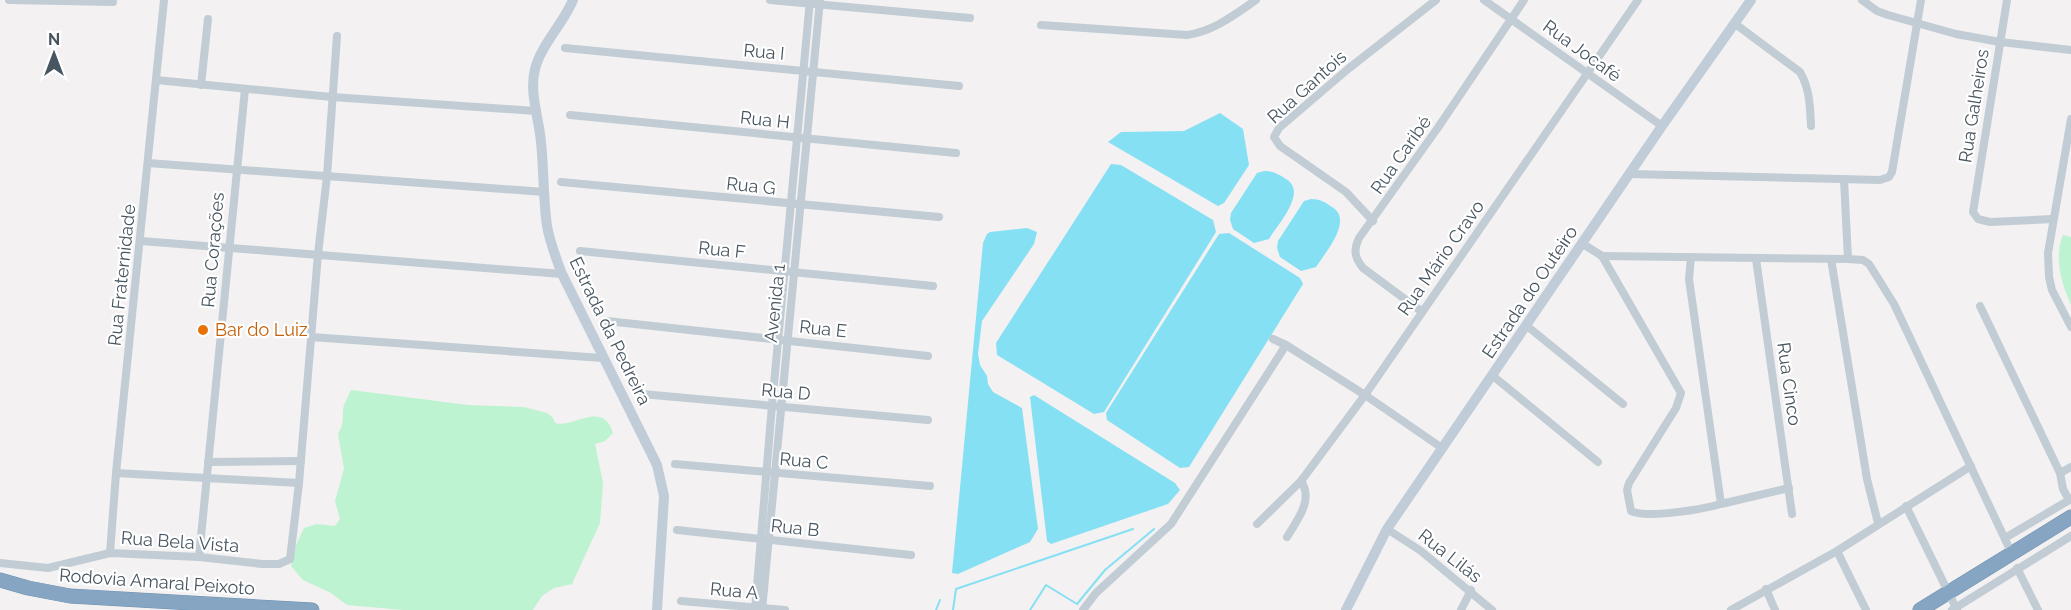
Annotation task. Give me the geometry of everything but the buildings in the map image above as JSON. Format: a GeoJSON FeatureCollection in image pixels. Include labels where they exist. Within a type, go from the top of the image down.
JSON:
{"type":"FeatureCollection","features":[{"type":"Feature","properties":{"kind":"highway"},"geometry":{"type":"LineString","coordinates":[[1920,610],[2071,517]]}},
{"type":"Feature","properties":{"kind":"highway","name":"Rodovia Amaral Peixoto"},"geometry":{"type":"LineString","coordinates":[[0,580],[70,596],[311,610]]}},
{"type":"Feature","properties":{"kind":"street"},"geometry":{"type":"LineString","coordinates":[[9,0],[113,2]]}},
{"type":"Feature","properties":{"kind":"street","name":"Rua Fraternidade"},"geometry":{"type":"LineString","coordinates":[[110,553],[116,473],[165,0]]}},
{"type":"Feature","properties":{"kind":"street","name":"Estrada da Pedreira"},"geometry":{"type":"LineString","coordinates":[[573,0],[560,26],[538,58],[533,87],[541,142],[544,192],[552,248],[562,274],[657,465],[661,478],[664,496],[657,610]]}},
{"type":"Feature","properties":{"kind":"street"},"geometry":{"type":"LineString","coordinates":[[770,0],[820,2],[970,18]]}},
{"type":"Feature","properties":{"kind":"street"},"geometry":{"type":"LineString","coordinates":[[1041,25],[1187,35],[1221,24],[1256,0]]}},
{"type":"Feature","properties":{"kind":"street","name":"Rua Gantois"},"geometry":{"type":"LineString","coordinates":[[1373,221],[1346,192],[1280,146],[1274,137],[1279,128],[1348,69],[1436,0]]}},
{"type":"Feature","properties":{"kind":"street","name":"Rua Jocafé"},"geometry":{"type":"LineString","coordinates":[[1484,0],[1662,126]]}},
{"type":"Feature","properties":{"kind":"street","name":"Rua Caribé"},"geometry":{"type":"LineString","coordinates":[[1421,311],[1364,268],[1356,259],[1355,248],[1359,238],[1373,221],[1524,0]]}},
{"type":"Feature","properties":{"kind":"street","name":"Rua Mário Cravo"},"geometry":{"type":"LineString","coordinates":[[1257,524],[1301,481],[1365,395],[1638,0]]}},
{"type":"Feature","properties":{"kind":"street","name":"Estrada do Outeiro"},"geometry":{"type":"LineString","coordinates":[[1346,610],[1387,529],[1662,126],[1751,0]]}},
{"type":"Feature","properties":{"kind":"street"},"geometry":{"type":"LineString","coordinates":[[1862,0],[1877,11],[1917,24],[2000,42],[2071,50]]}},
{"type":"Feature","properties":{"kind":"street"},"geometry":{"type":"LineString","coordinates":[[1629,174],[1880,180],[1889,177],[1892,172],[1921,0]]}},
{"type":"Feature","properties":{"kind":"street","name":"Rua Galheiros"},"geometry":{"type":"LineString","coordinates":[[2007,0],[1973,206],[1975,217],[1990,222],[2053,219]]}},
{"type":"Feature","properties":{"kind":"street","name":"Avenida 1"},"geometry":{"type":"LineString","coordinates":[[803,138],[804,71],[810,2]]}},
{"type":"Feature","properties":{"kind":"street","name":"Avenida 1"},"geometry":{"type":"LineString","coordinates":[[776,406],[787,340],[796,205],[803,138],[815,72],[820,2]]}},
{"type":"Feature","properties":{"kind":"street"},"geometry":{"type":"LineString","coordinates":[[201,85],[208,19]]}},
{"type":"Feature","properties":{"kind":"street"},"geometry":{"type":"LineString","coordinates":[[1734,23],[1800,72],[1807,88],[1811,126]]}},
{"type":"Feature","properties":{"kind":"street"},"geometry":{"type":"LineString","coordinates":[[116,473],[299,483],[318,254],[327,176],[337,36]]}},
{"type":"Feature","properties":{"kind":"street","name":"Rua I"},"geometry":{"type":"LineString","coordinates":[[565,48],[959,86]]}},
{"type":"Feature","properties":{"kind":"street"},"geometry":{"type":"LineString","coordinates":[[156,80],[332,97],[536,111]]}},
{"type":"Feature","properties":{"kind":"street","name":"Rua Corações"},"geometry":{"type":"LineString","coordinates":[[199,557],[245,89]]}},
{"type":"Feature","properties":{"kind":"street","name":"Rua H"},"geometry":{"type":"LineString","coordinates":[[570,115],[956,153]]}},
{"type":"Feature","properties":{"kind":"street"},"geometry":{"type":"LineString","coordinates":[[2071,119],[2048,253],[2052,290],[2071,327]]}},
{"type":"Feature","properties":{"kind":"street"},"geometry":{"type":"LineString","coordinates":[[148,162],[544,192]]}},
{"type":"Feature","properties":{"kind":"street"},"geometry":{"type":"LineString","coordinates":[[1844,179],[1848,259]]}},
{"type":"Feature","properties":{"kind":"street","name":"Rua G"},"geometry":{"type":"LineString","coordinates":[[561,182],[939,218]]}},
{"type":"Feature","properties":{"kind":"street"},"geometry":{"type":"LineString","coordinates":[[141,241],[562,274]]}},
{"type":"Feature","properties":{"kind":"street"},"geometry":{"type":"LineString","coordinates":[[1583,244],[1602,256],[1680,393],[1676,408],[1629,483],[1627,490],[1631,511],[1639,514],[1652,514],[1721,504],[1789,488]]}},
{"type":"Feature","properties":{"kind":"street","name":"Rua F"},"geometry":{"type":"LineString","coordinates":[[580,251],[933,286]]}},
{"type":"Feature","properties":{"kind":"street"},"geometry":{"type":"LineString","coordinates":[[1602,256],[1863,260],[1874,268],[1894,304],[2012,554]]}},
{"type":"Feature","properties":{"kind":"street"},"geometry":{"type":"LineString","coordinates":[[1691,257],[1689,279],[1721,504]]}},
{"type":"Feature","properties":{"kind":"street","name":"Rua Cinco"},"geometry":{"type":"LineString","coordinates":[[1756,259],[1792,514]]}},
{"type":"Feature","properties":{"kind":"street"},"geometry":{"type":"LineString","coordinates":[[1831,259],[1863,458],[1878,523]]}},
{"type":"Feature","properties":{"kind":"street","name":"Avenida 1"},"geometry":{"type":"LineString","coordinates":[[758,609],[771,474],[778,340],[790,272]]}},
{"type":"Feature","properties":{"kind":"street"},"geometry":{"type":"LineString","coordinates":[[1980,306],[2060,473],[2062,489],[2070,499],[2005,538]]}},
{"type":"Feature","properties":{"kind":"street","name":"Rua E"},"geometry":{"type":"LineString","coordinates":[[607,321],[928,356]]}},
{"type":"Feature","properties":{"kind":"street"},"geometry":{"type":"LineString","coordinates":[[1527,326],[1623,404]]}},
{"type":"Feature","properties":{"kind":"street"},"geometry":{"type":"LineString","coordinates":[[311,337],[602,358]]}},
{"type":"Feature","properties":{"kind":"street"},"geometry":{"type":"LineString","coordinates":[[1273,339],[1365,395],[1442,448]]}},
{"type":"Feature","properties":{"kind":"street"},"geometry":{"type":"LineString","coordinates":[[1083,610],[1101,589],[1171,524],[1286,345]]}},
{"type":"Feature","properties":{"kind":"street"},"geometry":{"type":"LineString","coordinates":[[1493,376],[1598,462]]}},
{"type":"Feature","properties":{"kind":"street","name":"Rua D"},"geometry":{"type":"LineString","coordinates":[[642,394],[928,420]]}},
{"type":"Feature","properties":{"kind":"street"},"geometry":{"type":"LineString","coordinates":[[208,462],[301,461]]}},
{"type":"Feature","properties":{"kind":"street","name":"Rua C"},"geometry":{"type":"LineString","coordinates":[[675,464],[930,486]]}},
{"type":"Feature","properties":{"kind":"street"},"geometry":{"type":"LineString","coordinates":[[1731,610],[1837,550],[1971,466]]}},
{"type":"Feature","properties":{"kind":"street"},"geometry":{"type":"LineString","coordinates":[[2060,473],[2071,467]]}},
{"type":"Feature","properties":{"kind":"street"},"geometry":{"type":"LineString","coordinates":[[1287,537],[1305,503],[1306,490],[1301,481]]}},
{"type":"Feature","properties":{"kind":"street","name":"Rua Bela Vista"},"geometry":{"type":"LineString","coordinates":[[0,563],[48,568],[110,553],[279,564],[287,561],[291,555],[299,483]]}},
{"type":"Feature","properties":{"kind":"street"},"geometry":{"type":"LineString","coordinates":[[1906,506],[1955,609],[2071,536]]}},
{"type":"Feature","properties":{"kind":"street","name":"Rua Lilás"},"geometry":{"type":"LineString","coordinates":[[1387,529],[1421,551],[1471,590],[1492,610]]}},
{"type":"Feature","properties":{"kind":"street","name":"Rua B"},"geometry":{"type":"LineString","coordinates":[[677,530],[911,555]]}},
{"type":"Feature","properties":{"kind":"street"},"geometry":{"type":"LineString","coordinates":[[1837,550],[1866,610]]}},
{"type":"Feature","properties":{"kind":"street"},"geometry":{"type":"LineString","coordinates":[[2017,568],[2038,610]]}},
{"type":"Feature","properties":{"kind":"street"},"geometry":{"type":"LineString","coordinates":[[1766,589],[1775,610]]}},
{"type":"Feature","properties":{"kind":"street"},"geometry":{"type":"LineString","coordinates":[[1461,610],[1471,590]]}},
{"type":"Feature","properties":{"kind":"street","name":"Rua A"},"geometry":{"type":"LineString","coordinates":[[681,601],[785,610]]}},
{"type":"Feature","properties":{"kind":"green space"},"geometry":{"type":"Polygon","coordinates":[[[2063,235],[2071,237],[2071,305],[2060,270],[2059,252],[2063,235]]]}},
{"type":"Feature","properties":{"kind":"green space"},"geometry":{"type":"Polygon","coordinates":[[[351,390],[468,405],[524,407],[547,413],[555,423],[562,424],[595,416],[608,423],[613,433],[605,441],[595,444],[603,483],[600,523],[572,584],[554,588],[542,596],[533,610],[403,610],[347,605],[331,593],[303,580],[291,566],[296,545],[304,528],[317,524],[335,526],[340,519],[335,501],[344,469],[338,434],[343,422],[344,405],[351,390]]]}},
{"type":"Feature","properties":{"kind":"water"},"geometry":{"type":"Polygon","coordinates":[[[1220,113],[1243,129],[1249,165],[1224,203],[1218,206],[1108,142],[1121,132],[1184,131],[1220,113]]]}},
{"type":"Feature","properties":{"kind":"water"},"geometry":{"type":"Polygon","coordinates":[[[1111,164],[1121,165],[1213,220],[1216,232],[1104,412],[1094,414],[997,355],[996,343],[1111,164]]]}},
{"type":"Feature","properties":{"kind":"water"},"geometry":{"type":"Polygon","coordinates":[[[1264,171],[1275,173],[1292,185],[1293,200],[1269,239],[1254,243],[1233,229],[1230,220],[1231,213],[1257,173],[1264,171]]]}},
{"type":"Feature","properties":{"kind":"water"},"geometry":{"type":"Polygon","coordinates":[[[1311,199],[1325,202],[1338,213],[1339,228],[1336,237],[1316,267],[1301,271],[1280,257],[1277,248],[1278,241],[1304,201],[1311,199]]]}},
{"type":"Feature","properties":{"kind":"water"},"geometry":{"type":"Polygon","coordinates":[[[1027,228],[1037,232],[1034,244],[982,321],[978,354],[980,365],[993,392],[1022,408],[1038,529],[1030,542],[958,574],[952,573],[983,243],[990,232],[1027,228]]]}},
{"type":"Feature","properties":{"kind":"water"},"geometry":{"type":"Polygon","coordinates":[[[1229,233],[1300,278],[1303,284],[1189,467],[1180,468],[1107,420],[1106,413],[1219,234],[1229,233]]]}},
{"type":"Feature","properties":{"kind":"water"},"geometry":{"type":"Polygon","coordinates":[[[1034,395],[1175,483],[1180,490],[1168,504],[1051,544],[1047,541],[1030,397],[1034,395]]]}},
{"type":"Feature","properties":{"kind":"waterway"},"geometry":{"type":"LineString","coordinates":[[953,610],[956,589],[1133,529]]}},
{"type":"Feature","properties":{"kind":"waterway"},"geometry":{"type":"LineString","coordinates":[[1030,610],[1046,585],[1077,604],[1105,570],[1154,529]]}},
{"type":"Feature","properties":{"kind":"waterway"},"geometry":{"type":"LineString","coordinates":[[936,610],[940,600]]}},
{"type":"Feature","properties":{"kind":"place","name":"Bar do Luiz"},"geometry":{"type":"Point","coordinates":[203,330]}}]}
